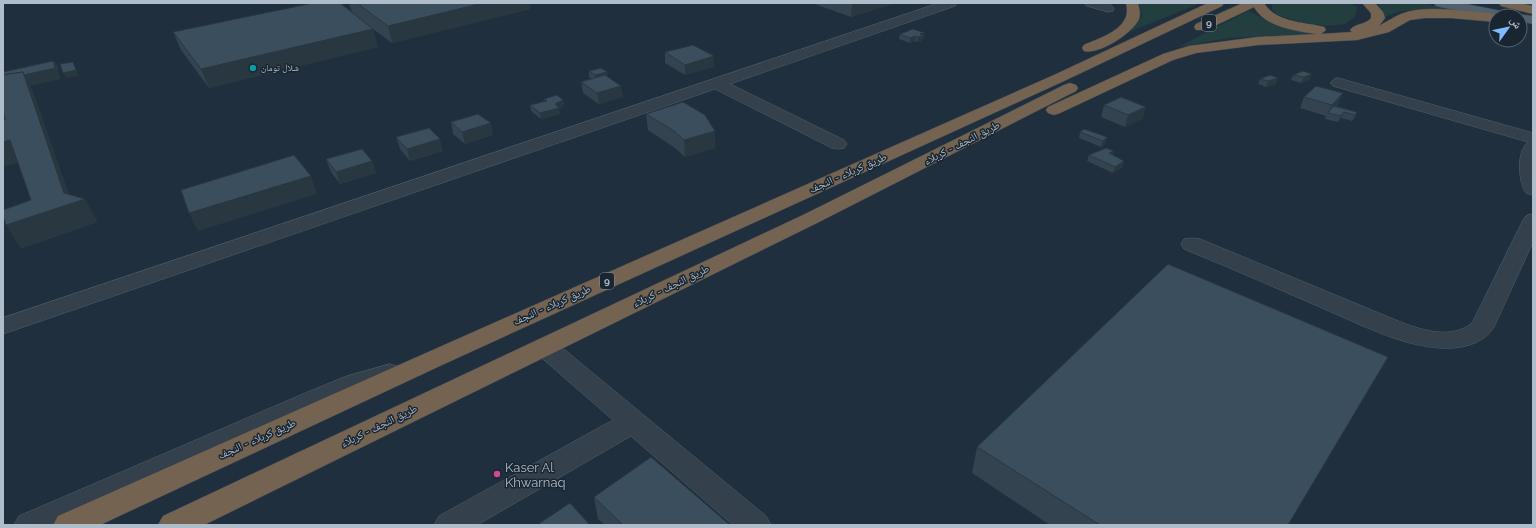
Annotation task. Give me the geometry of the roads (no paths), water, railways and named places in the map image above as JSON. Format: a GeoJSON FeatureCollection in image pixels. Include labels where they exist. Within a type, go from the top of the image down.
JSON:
{"type":"FeatureCollection","features":[{"type":"Feature","properties":{"kind":"highway"},"geometry":{"type":"LineString","coordinates":[[914,143],[1015,86],[1116,34],[1131,20],[1133,14],[1132,3]]}},
{"type":"Feature","properties":{"kind":"highway","name":"9"},"geometry":{"type":"LineString","coordinates":[[1156,40],[1218,3]]}},
{"type":"Feature","properties":{"kind":"highway","name":"9"},"geometry":{"type":"LineString","coordinates":[[1188,33],[1253,3]]}},
{"type":"Feature","properties":{"kind":"highway"},"geometry":{"type":"LineString","coordinates":[[1258,3],[1261,9],[1269,16],[1284,22],[1305,28],[1329,31],[1356,30],[1369,26],[1377,21],[1377,12],[1368,3]]}},
{"type":"Feature","properties":{"kind":"highway"},"geometry":{"type":"LineString","coordinates":[[1505,3],[1533,11]]}},
{"type":"Feature","properties":{"kind":"highway"},"geometry":{"type":"LineString","coordinates":[[938,155],[1047,113],[1168,57],[1194,49],[1258,41],[1357,36],[1384,29],[1406,17],[1425,14],[1451,14],[1488,17]]}},
{"type":"Feature","properties":{"kind":"highway","name":"طريق کربلاء - النجف"},"geometry":{"type":"LineString","coordinates":[[69,525],[433,359],[1059,78],[1156,40]]}},
{"type":"Feature","properties":{"kind":"highway","name":"طريق النجف - کربلاء"},"geometry":{"type":"LineString","coordinates":[[174,525],[810,219],[1064,91],[1156,40]]}},
{"type":"Feature","properties":{"kind":"main road"},"geometry":{"type":"LineString","coordinates":[[1440,3],[1488,12]]}},
{"type":"Feature","properties":{"kind":"main road"},"geometry":{"type":"LineString","coordinates":[[1480,3],[1533,11]]}},
{"type":"Feature","properties":{"kind":"street"},"geometry":{"type":"LineString","coordinates":[[3,326],[951,3]]}},
{"type":"Feature","properties":{"kind":"street"},"geometry":{"type":"LineString","coordinates":[[1091,3],[1108,8]]}},
{"type":"Feature","properties":{"kind":"street"},"geometry":{"type":"LineString","coordinates":[[1338,83],[1533,138]]}},
{"type":"Feature","properties":{"kind":"street"},"geometry":{"type":"LineString","coordinates":[[716,84],[838,144]]}},
{"type":"Feature","properties":{"kind":"street"},"geometry":{"type":"LineString","coordinates":[[1533,146],[1529,158],[1529,170],[1533,189]]}},
{"type":"Feature","properties":{"kind":"street"},"geometry":{"type":"LineString","coordinates":[[1192,244],[1394,328],[1427,338],[1456,339],[1468,337],[1477,333],[1482,327],[1533,220]]}},
{"type":"Feature","properties":{"kind":"street"},"geometry":{"type":"LineString","coordinates":[[545,347],[755,525]]}},
{"type":"Feature","properties":{"kind":"street"},"geometry":{"type":"LineString","coordinates":[[30,525],[319,398],[356,383],[433,359]]}},
{"type":"Feature","properties":{"kind":"street"},"geometry":{"type":"LineString","coordinates":[[450,525],[633,422]]}},
{"type":"Feature","properties":{"kind":"place","name":"شلال تومان"},"geometry":{"type":"Point","coordinates":[253,68]}},
{"type":"Feature","properties":{"kind":"place","name":"Kaser Al Khwarnaq"},"geometry":{"type":"Point","coordinates":[497,474]}}]}
